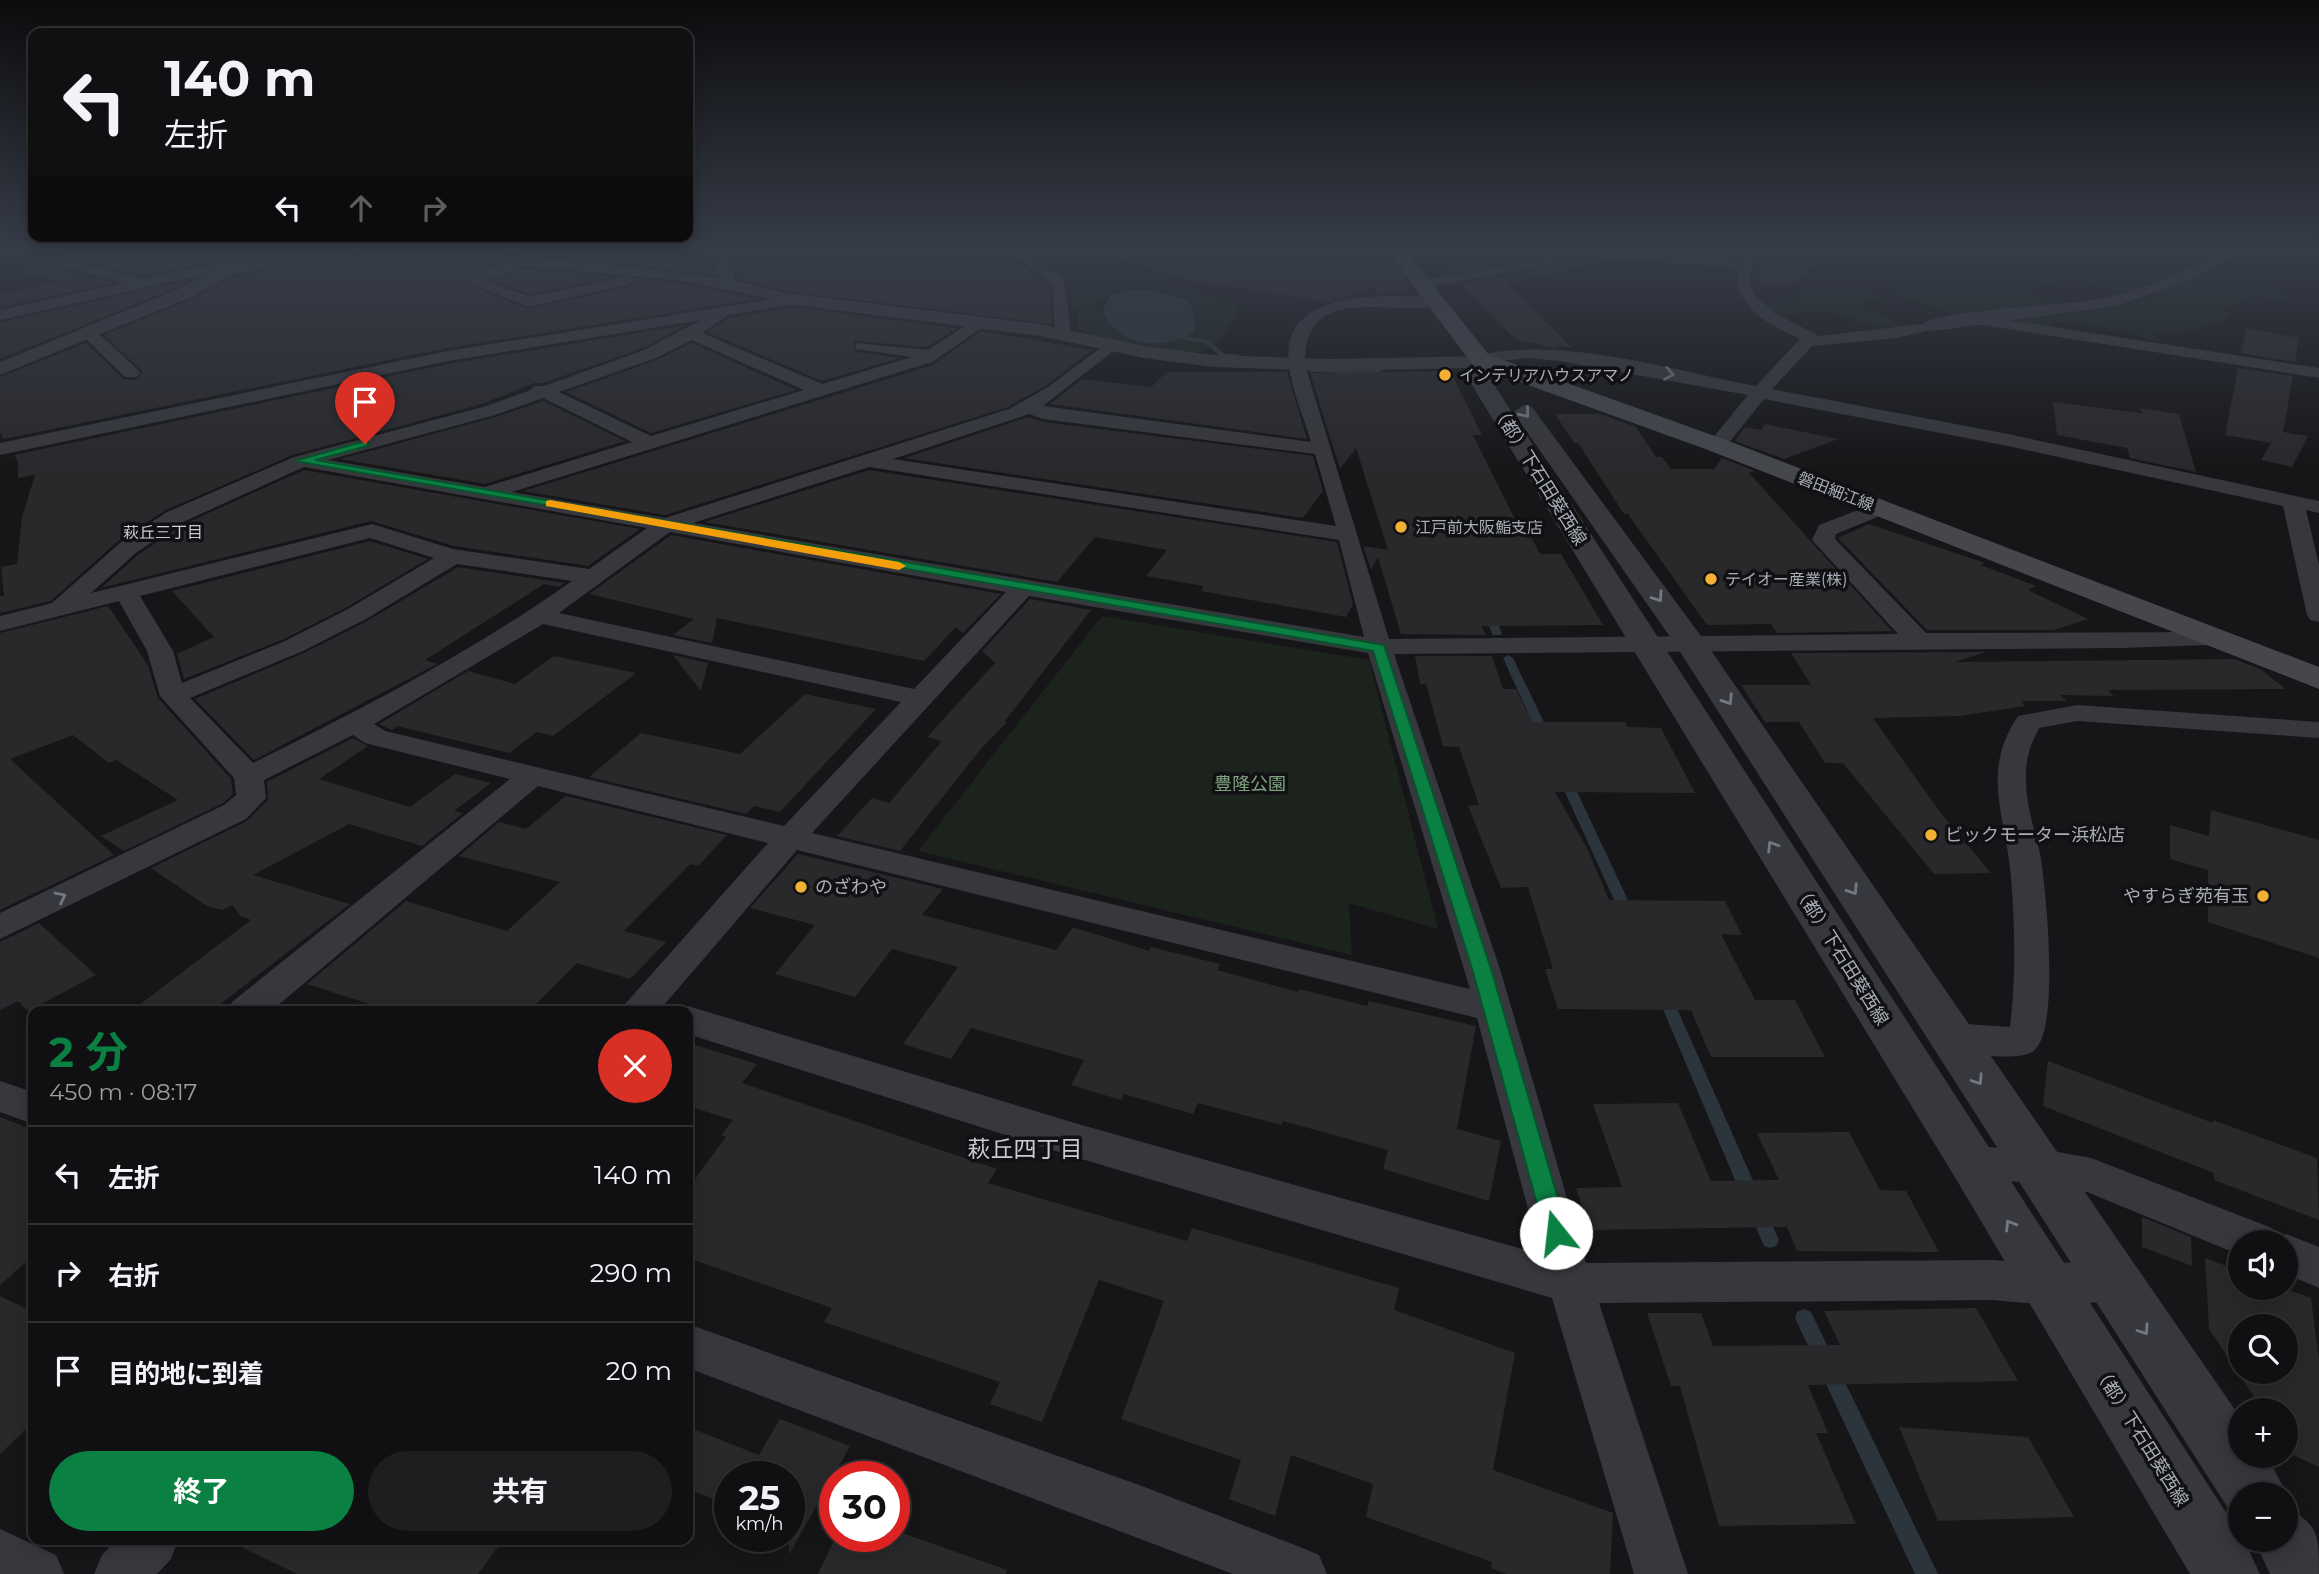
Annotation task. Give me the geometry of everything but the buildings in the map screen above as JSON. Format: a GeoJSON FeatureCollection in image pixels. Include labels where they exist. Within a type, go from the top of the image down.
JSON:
{"type":"FeatureCollection","features":[{"type":"Feature","properties":{"kind":"main road"},"geometry":{"type":"LineString","coordinates":[[1454,322],[1481,360]]}},
{"type":"Feature","properties":{"kind":"main road","name":"磐田細江線"},"geometry":{"type":"LineString","coordinates":[[1481,360],[1717,445],[2319,679]]}},
{"type":"Feature","properties":{"kind":"street"},"geometry":{"type":"LineString","coordinates":[[0,369],[112,322]]}},
{"type":"Feature","properties":{"kind":"street"},"geometry":{"type":"LineString","coordinates":[[0,449],[425,360],[658,322]]}},
{"type":"Feature","properties":{"kind":"street"},"geometry":{"type":"LineString","coordinates":[[61,608],[129,547],[175,517],[301,461],[489,411],[540,390],[649,354],[691,334],[708,322]]}},
{"type":"Feature","properties":{"kind":"street"},"geometry":{"type":"LineString","coordinates":[[490,492],[933,354],[981,322]]}},
{"type":"Feature","properties":{"kind":"street"},"geometry":{"type":"LineString","coordinates":[[985,322],[1063,333],[1111,345],[1203,359],[1297,365],[1451,364],[1481,360],[1503,353],[1559,355],[2008,440],[2319,507]]}},
{"type":"Feature","properties":{"kind":"street"},"geometry":{"type":"LineString","coordinates":[[1062,322],[1063,333]]}},
{"type":"Feature","properties":{"kind":"street"},"geometry":{"type":"LineString","coordinates":[[1310,322],[1302,329],[1297,341],[1297,365],[1349,535],[1379,648],[1409,733],[1492,1008],[1570,1283],[1661,1574]]}},
{"type":"Feature","properties":{"kind":"street"},"geometry":{"type":"LineString","coordinates":[[1785,322],[1815,340]]}},
{"type":"Feature","properties":{"kind":"street"},"geometry":{"type":"LineString","coordinates":[[1717,445],[1780,368],[1807,342],[1888,334],[1944,322]]}},
{"type":"Feature","properties":{"kind":"street"},"geometry":{"type":"LineString","coordinates":[[1992,322],[2319,373]]}},
{"type":"Feature","properties":{"kind":"street"},"geometry":{"type":"LineString","coordinates":[[89,332],[131,373]]}},
{"type":"Feature","properties":{"kind":"street"},"geometry":{"type":"LineString","coordinates":[[691,334],[820,390]]}},
{"type":"Feature","properties":{"kind":"street"},"geometry":{"type":"LineString","coordinates":[[250,776],[354,724],[539,616],[666,525],[1029,407],[1068,382],[1111,345]]}},
{"type":"Feature","properties":{"kind":"street"},"geometry":{"type":"LineString","coordinates":[[862,346],[933,354]]}},
{"type":"Feature","properties":{"kind":"street","name":"（都）下石田葵西線"},"geometry":{"type":"LineString","coordinates":[[1481,360],[1554,449],[1690,643],[2247,1482]]}},
{"type":"Feature","properties":{"kind":"street","name":"（都）下石田葵西線"},"geometry":{"type":"LineString","coordinates":[[1481,360],[1478,377],[1974,1164],[2045,1284],[2227,1574]]}},
{"type":"Feature","properties":{"kind":"street"},"geometry":{"type":"LineString","coordinates":[[540,390],[647,442]]}},
{"type":"Feature","properties":{"kind":"street"},"geometry":{"type":"LineString","coordinates":[[1029,407],[1043,413],[1322,449]]}},
{"type":"Feature","properties":{"kind":"street"},"geometry":{"type":"LineString","coordinates":[[301,461],[1379,648],[2209,637]]}},
{"type":"Feature","properties":{"kind":"street"},"geometry":{"type":"LineString","coordinates":[[866,461],[1349,535]]}},
{"type":"Feature","properties":{"kind":"street"},"geometry":{"type":"LineString","coordinates":[[2293,502],[2319,615]]}},
{"type":"Feature","properties":{"kind":"street"},"geometry":{"type":"LineString","coordinates":[[1879,508],[1827,530],[1823,541],[1919,641]]}},
{"type":"Feature","properties":{"kind":"street"},"geometry":{"type":"LineString","coordinates":[[0,624],[372,531],[405,545],[453,557],[593,577]]}},
{"type":"Feature","properties":{"kind":"street"},"geometry":{"type":"LineString","coordinates":[[173,696],[294,646],[356,614],[453,557]]}},
{"type":"Feature","properties":{"kind":"street"},"geometry":{"type":"LineString","coordinates":[[649,1006],[789,839],[1023,588]]}},
{"type":"Feature","properties":{"kind":"street"},"geometry":{"type":"LineString","coordinates":[[0,928],[235,812],[251,799],[250,776],[173,696],[160,651],[125,591]]}},
{"type":"Feature","properties":{"kind":"street"},"geometry":{"type":"LineString","coordinates":[[539,616],[919,698]]}},
{"type":"Feature","properties":{"kind":"street"},"geometry":{"type":"LineString","coordinates":[[1950,1038],[2020,1042],[2028,1033],[2027,875],[2008,779],[2021,733],[2028,722],[2077,713],[2319,730]]}},
{"type":"Feature","properties":{"kind":"street"},"geometry":{"type":"LineString","coordinates":[[354,724],[375,737],[1492,1008]]}},
{"type":"Feature","properties":{"kind":"street"},"geometry":{"type":"LineString","coordinates":[[251,1006],[532,776]]}},
{"type":"Feature","properties":{"kind":"street"},"geometry":{"type":"LineString","coordinates":[[693,1022],[1078,1141],[1570,1283],[1993,1280],[2045,1284],[2111,1280]]}},
{"type":"Feature","properties":{"kind":"street"},"geometry":{"type":"LineString","coordinates":[[0,1096],[28,1106]]}},
{"type":"Feature","properties":{"kind":"street"},"geometry":{"type":"LineString","coordinates":[[1974,1164],[2036,1165],[2091,1175],[2228,1230]]}},
{"type":"Feature","properties":{"kind":"street"},"geometry":{"type":"LineString","coordinates":[[2298,1259],[2319,1268]]}},
{"type":"Feature","properties":{"kind":"street"},"geometry":{"type":"LineString","coordinates":[[693,1348],[1142,1512],[1300,1574]]}},
{"type":"Feature","properties":{"kind":"street"},"geometry":{"type":"LineString","coordinates":[[121,1574],[147,1545]]}},
{"type":"Feature","properties":{"kind":"street"},"geometry":{"type":"LineString","coordinates":[[0,1556],[37,1574]]}},
{"type":"Feature","properties":{"kind":"green space"},"geometry":{"type":"Polygon","coordinates":[[[1078,322],[1232,322],[1218,342],[1194,353],[1152,349],[1078,329],[1078,322]]]}},
{"type":"Feature","properties":{"kind":"green space"},"geometry":{"type":"Polygon","coordinates":[[[1862,322],[1897,322],[1902,325],[1890,327],[1862,322]]]}},
{"type":"Feature","properties":{"kind":"green space"},"geometry":{"type":"Polygon","coordinates":[[[2027,322],[2051,322],[2050,327],[2027,322]]]}},
{"type":"Feature","properties":{"kind":"green space"},"geometry":{"type":"Polygon","coordinates":[[[2058,322],[2216,322],[2186,332],[2156,334],[2162,342],[2130,332],[2058,322]]]}},
{"type":"Feature","properties":{"kind":"green space","name":"豊隆公園"},"geometry":{"type":"Polygon","coordinates":[[[1102,616],[1369,660],[1438,929],[1349,903],[1352,955],[918,851],[1102,616]]]}},
{"type":"Feature","properties":{"kind":"shaded area"},"geometry":{"type":"Polygon","coordinates":[[[1194,322],[1195,332],[1169,342],[1143,342],[1120,333],[1110,324],[1194,322]]]}},
{"type":"Feature","properties":{"kind":"waterway"},"geometry":{"type":"LineString","coordinates":[[1183,338],[1207,341],[1223,356],[1237,356]]}},
{"type":"Feature","properties":{"kind":"waterway"},"geometry":{"type":"LineString","coordinates":[[1312,371],[1380,372],[1386,386]]}},
{"type":"Feature","properties":{"kind":"waterway"},"geometry":{"type":"LineString","coordinates":[[1488,613],[1497,633]]}},
{"type":"Feature","properties":{"kind":"waterway"},"geometry":{"type":"LineString","coordinates":[[1508,658],[1545,737]]}},
{"type":"Feature","properties":{"kind":"waterway"},"geometry":{"type":"LineString","coordinates":[[1565,779],[1628,915]]}},
{"type":"Feature","properties":{"kind":"waterway"},"geometry":{"type":"LineString","coordinates":[[1664,995],[1750,1194]]}},
{"type":"Feature","properties":{"kind":"waterway"},"geometry":{"type":"LineString","coordinates":[[1759,1214],[1770,1240]]}},
{"type":"Feature","properties":{"kind":"waterway"},"geometry":{"type":"LineString","coordinates":[[1804,1318],[1927,1574]]}},
{"type":"Feature","properties":{"kind":"slow traffic"},"geometry":{"type":"LineString","coordinates":[[550,503],[899,566]]}},
{"type":"Feature","properties":{"kind":"place","name":"インテリアハウスアマノ"},"geometry":{"type":"Point","coordinates":[1445,375]}},
{"type":"Feature","properties":{"kind":"place","name":"江戸前大阪鮨支店"},"geometry":{"type":"Point","coordinates":[1401,527]}},
{"type":"Feature","properties":{"kind":"place","name":"テイオー産業(株)"},"geometry":{"type":"Point","coordinates":[1711,579]}},
{"type":"Feature","properties":{"kind":"place","name":"ビックモーター浜松店"},"geometry":{"type":"Point","coordinates":[1931,835]}},
{"type":"Feature","properties":{"kind":"place","name":"のざわや"},"geometry":{"type":"Point","coordinates":[801,887]}},
{"type":"Feature","properties":{"kind":"place","name":"やすらぎ苑有玉"},"geometry":{"type":"Point","coordinates":[2263,896]}},
{"type":"Feature","properties":{"kind":"district","name":"萩丘三丁目"},"geometry":{"type":"Point","coordinates":[163,532]}},
{"type":"Feature","properties":{"kind":"district","name":"萩丘四丁目"},"geometry":{"type":"Point","coordinates":[1025,1149]}},
{"type":"Feature","properties":{"kind":"route"},"geometry":{"type":"LineString","coordinates":[[365,444],[301,461],[1379,648],[1409,733],[1483,972],[1556,1233]]}}]}
